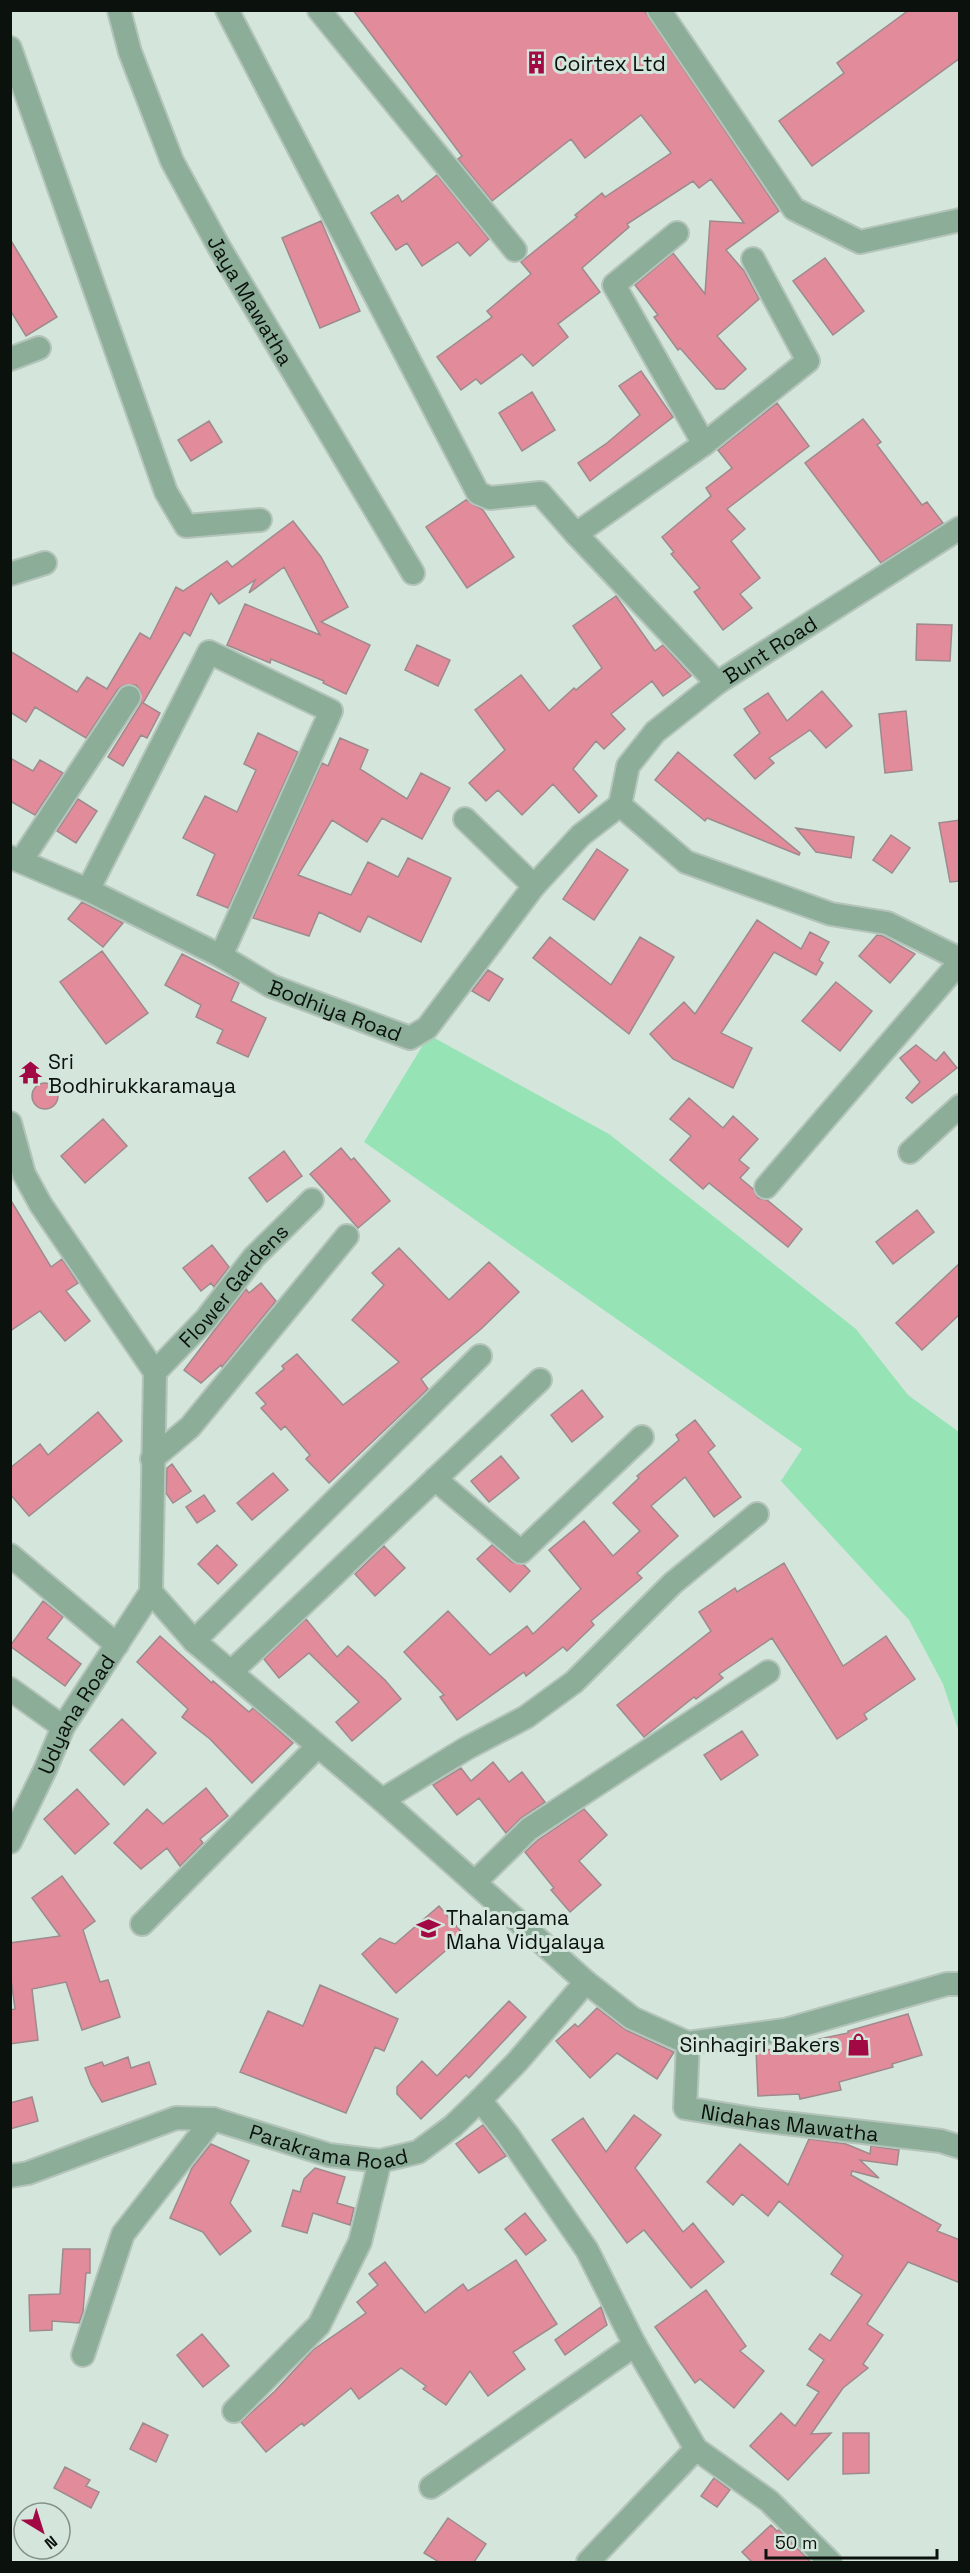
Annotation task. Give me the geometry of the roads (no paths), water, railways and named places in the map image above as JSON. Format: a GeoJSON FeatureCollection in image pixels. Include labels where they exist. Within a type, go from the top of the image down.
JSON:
{"type":"FeatureCollection","features":[{"type":"Feature","properties":{"kind":"street","name":"Jaya Mawatha"},"geometry":{"type":"LineString","coordinates":[[119,10],[130,52],[172,161],[219,247],[413,573]]}},
{"type":"Feature","properties":{"kind":"street"},"geometry":{"type":"LineString","coordinates":[[227,10],[478,493],[490,498],[540,493],[717,683]]}},
{"type":"Feature","properties":{"kind":"street"},"geometry":{"type":"LineString","coordinates":[[319,10],[515,250]]}},
{"type":"Feature","properties":{"kind":"street"},"geometry":{"type":"LineString","coordinates":[[658,10],[794,209],[860,242],[960,220]]}},
{"type":"Feature","properties":{"kind":"street"},"geometry":{"type":"LineString","coordinates":[[10,48],[166,492],[186,526],[260,520]]}},
{"type":"Feature","properties":{"kind":"street"},"geometry":{"type":"LineString","coordinates":[[678,233],[614,285],[704,444]]}},
{"type":"Feature","properties":{"kind":"street"},"geometry":{"type":"LineString","coordinates":[[576,534],[704,444],[808,361],[753,259]]}},
{"type":"Feature","properties":{"kind":"street"},"geometry":{"type":"LineString","coordinates":[[10,359],[39,348]]}},
{"type":"Feature","properties":{"kind":"street","name":"Bunt Road"},"geometry":{"type":"LineString","coordinates":[[620,805],[628,766],[656,732],[717,683],[960,528]]}},
{"type":"Feature","properties":{"kind":"street"},"geometry":{"type":"LineString","coordinates":[[10,574],[45,563]]}},
{"type":"Feature","properties":{"kind":"street"},"geometry":{"type":"LineString","coordinates":[[88,890],[208,652],[332,711],[221,956]]}},
{"type":"Feature","properties":{"kind":"street"},"geometry":{"type":"LineString","coordinates":[[16,859],[129,697]]}},
{"type":"Feature","properties":{"kind":"street"},"geometry":{"type":"LineString","coordinates":[[620,805],[686,862],[831,914],[887,922],[960,961],[766,1187]]}},
{"type":"Feature","properties":{"kind":"street","name":"Bodhiya Road"},"geometry":{"type":"LineString","coordinates":[[16,859],[88,890],[221,956],[271,986],[410,1038],[427,1028],[534,886],[581,835],[620,805]]}},
{"type":"Feature","properties":{"kind":"street"},"geometry":{"type":"LineString","coordinates":[[465,819],[534,886]]}},
{"type":"Feature","properties":{"kind":"street"},"geometry":{"type":"LineString","coordinates":[[910,1152],[960,1106]]}},
{"type":"Feature","properties":{"kind":"street"},"geometry":{"type":"LineString","coordinates":[[10,1124],[24,1174],[41,1205],[155,1372],[151,1592],[194,1641],[382,1800],[586,1982],[632,2018],[688,2043],[785,2030],[947,1984],[960,1984]]}},
{"type":"Feature","properties":{"kind":"street","name":"Flower Gardens"},"geometry":{"type":"LineString","coordinates":[[155,1372],[206,1319],[254,1257],[312,1200]]}},
{"type":"Feature","properties":{"kind":"street"},"geometry":{"type":"LineString","coordinates":[[152,1459],[190,1427],[346,1236]]}},
{"type":"Feature","properties":{"kind":"street"},"geometry":{"type":"LineString","coordinates":[[194,1641],[480,1356]]}},
{"type":"Feature","properties":{"kind":"street"},"geometry":{"type":"LineString","coordinates":[[231,1672],[540,1380]]}},
{"type":"Feature","properties":{"kind":"street"},"geometry":{"type":"LineString","coordinates":[[435,1479],[521,1551],[642,1437]]}},
{"type":"Feature","properties":{"kind":"street"},"geometry":{"type":"LineString","coordinates":[[382,1800],[466,1748],[526,1717],[574,1682],[674,1583],[758,1514]]}},
{"type":"Feature","properties":{"kind":"street"},"geometry":{"type":"LineString","coordinates":[[10,1555],[117,1645]]}},
{"type":"Feature","properties":{"kind":"street","name":"Udyana Road"},"geometry":{"type":"LineString","coordinates":[[10,1842],[63,1727],[151,1592]]}},
{"type":"Feature","properties":{"kind":"street"},"geometry":{"type":"LineString","coordinates":[[475,1882],[529,1828],[768,1672]]}},
{"type":"Feature","properties":{"kind":"street"},"geometry":{"type":"LineString","coordinates":[[10,1689],[63,1727]]}},
{"type":"Feature","properties":{"kind":"street"},"geometry":{"type":"LineString","coordinates":[[142,1924],[317,1747]]}},
{"type":"Feature","properties":{"kind":"street","name":"Parakrama Road"},"geometry":{"type":"LineString","coordinates":[[10,2176],[28,2173],[176,2118],[213,2119],[329,2155],[380,2161],[418,2152],[453,2126],[480,2100],[517,2062],[586,1982]]}},
{"type":"Feature","properties":{"kind":"street","name":"Nidahas Mawatha"},"geometry":{"type":"LineString","coordinates":[[688,2043],[685,2108],[759,2120],[941,2141],[960,2146]]}},
{"type":"Feature","properties":{"kind":"street"},"geometry":{"type":"LineString","coordinates":[[480,2100],[508,2134],[586,2250],[635,2345],[696,2449],[769,2501],[830,2562]]}},
{"type":"Feature","properties":{"kind":"street"},"geometry":{"type":"LineString","coordinates":[[84,2355],[123,2234],[213,2119]]}},
{"type":"Feature","properties":{"kind":"street"},"geometry":{"type":"LineString","coordinates":[[234,2411],[319,2325],[360,2241],[380,2161]]}},
{"type":"Feature","properties":{"kind":"street"},"geometry":{"type":"LineString","coordinates":[[431,2487],[635,2345]]}},
{"type":"Feature","properties":{"kind":"street"},"geometry":{"type":"LineString","coordinates":[[588,2562],[696,2449]]}},
{"type":"Feature","properties":{"kind":"place","name":"Coirtex Ltd"},"geometry":{"type":"Point","coordinates":[536,63]}},
{"type":"Feature","properties":{"kind":"place","name":"Sri Bodhirukkaramaya"},"geometry":{"type":"Point","coordinates":[30,1073]}},
{"type":"Feature","properties":{"kind":"place","name":"Thalangama Maha Vidyalaya"},"geometry":{"type":"Point","coordinates":[428,1929]}},
{"type":"Feature","properties":{"kind":"place","name":"Sinhagiri Bakers"},"geometry":{"type":"Point","coordinates":[858,2044]}}]}
